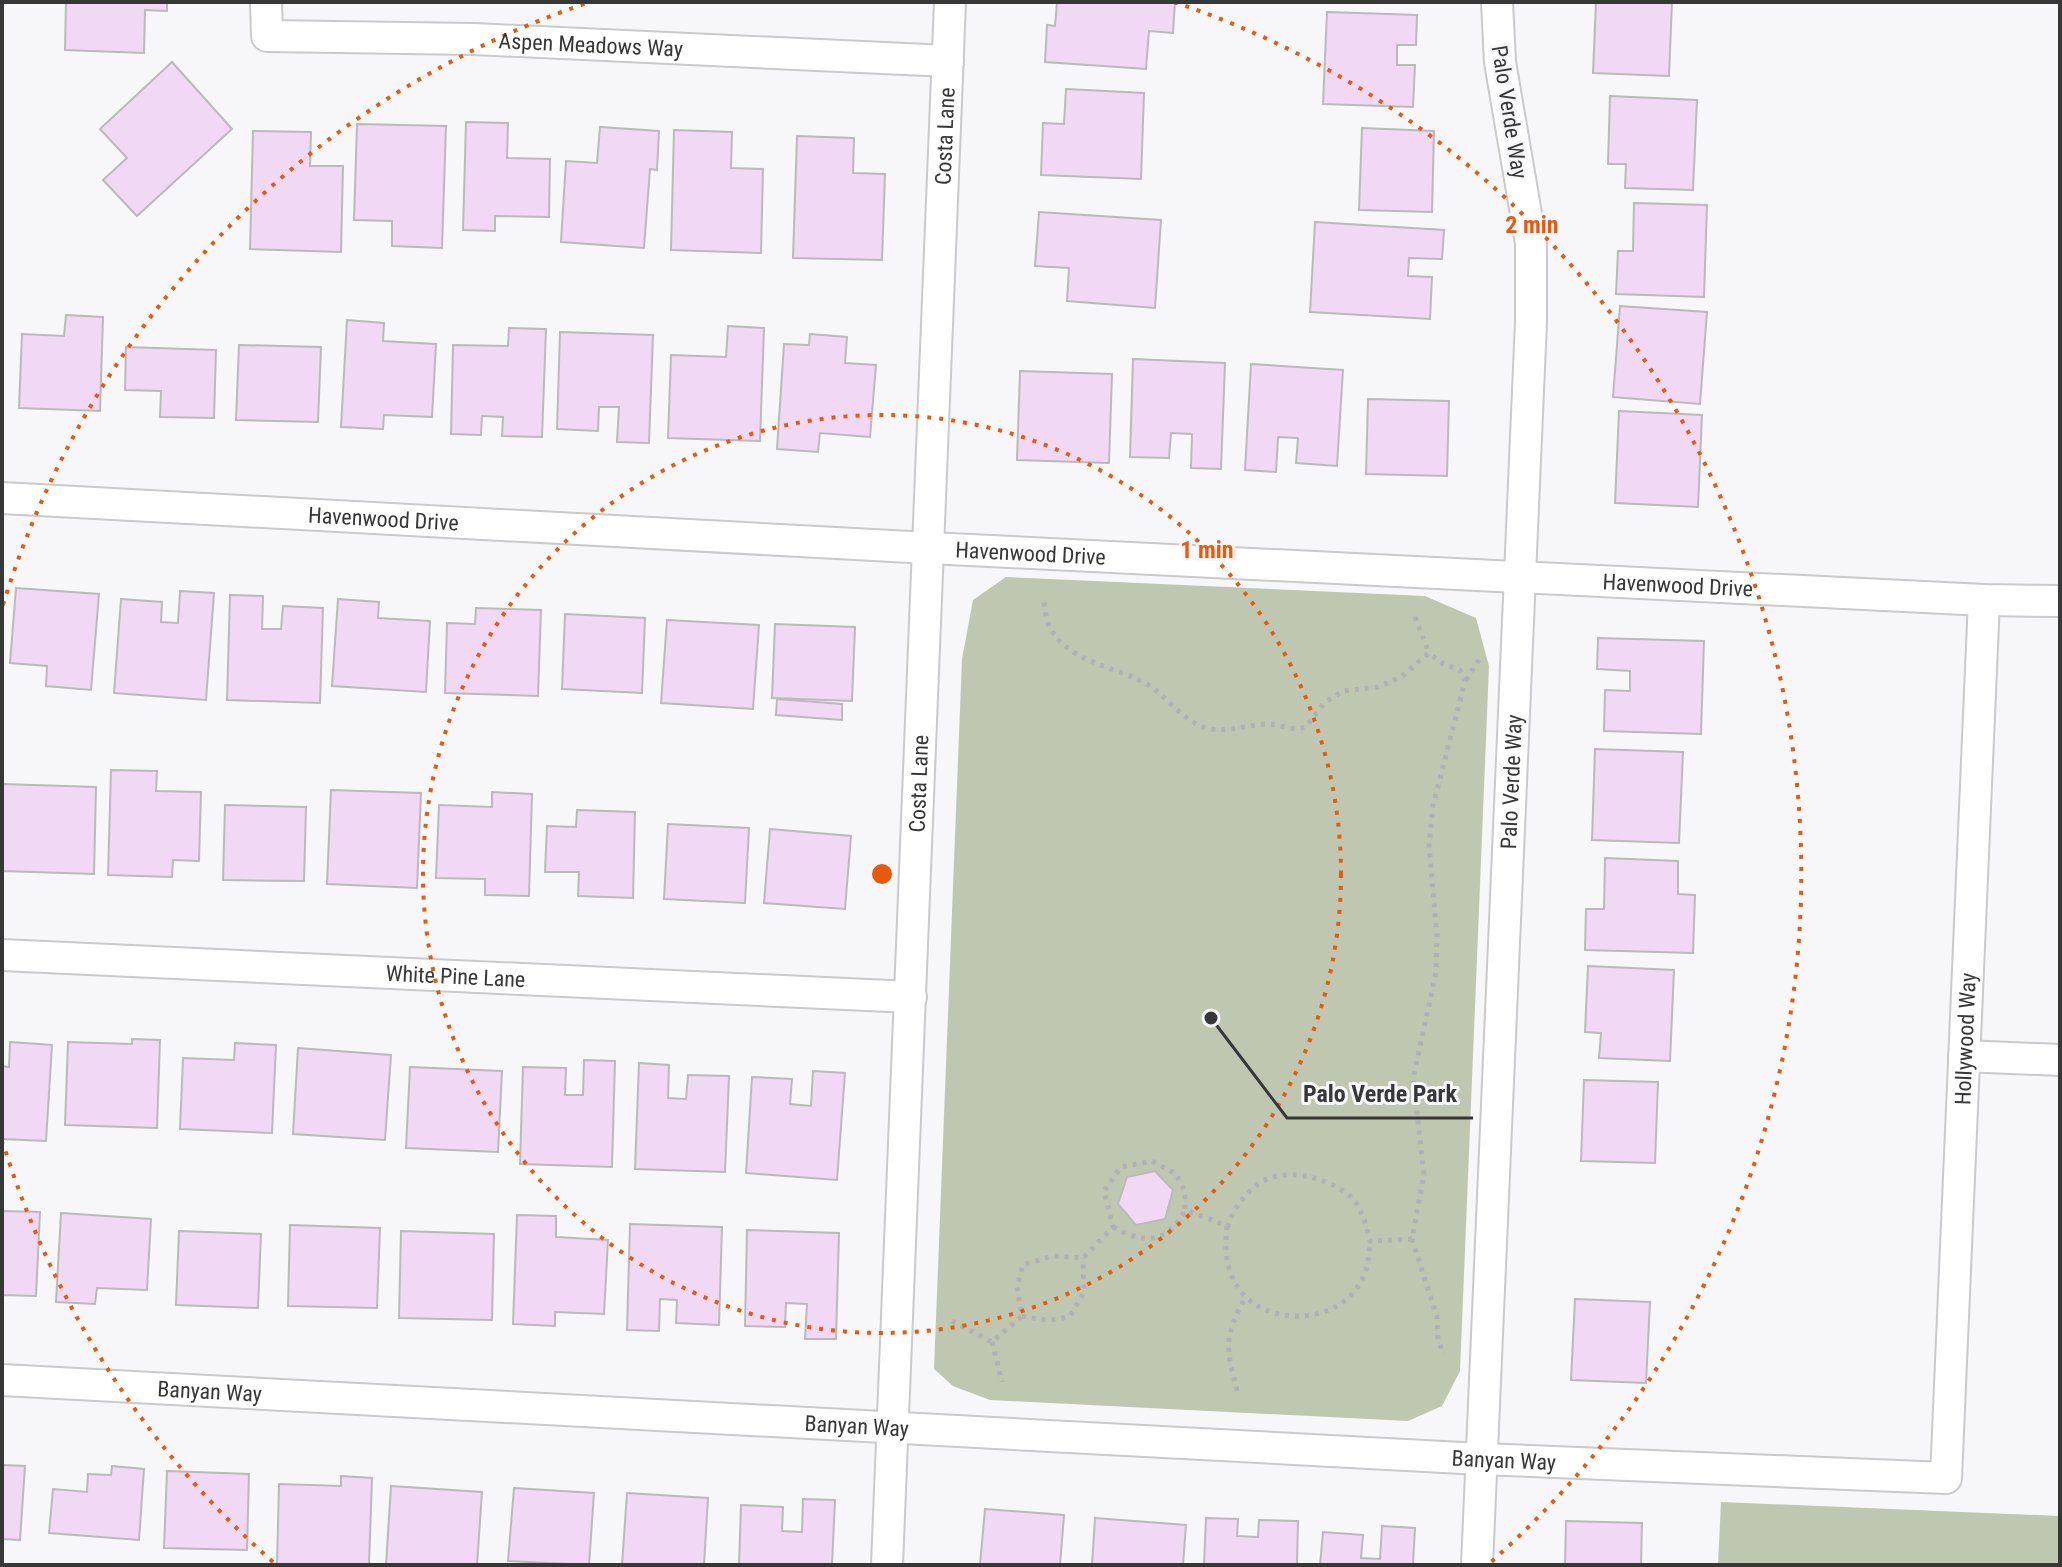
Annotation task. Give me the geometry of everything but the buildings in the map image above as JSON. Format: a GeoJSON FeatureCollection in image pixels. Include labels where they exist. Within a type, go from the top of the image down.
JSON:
{"type":"FeatureCollection","features":[{"type":"Feature","properties":{"kind":"street","name":"Aspen Meadows Way"},"geometry":{"type":"LineString","coordinates":[[266,2],[267,36],[474,39],[948,61]]}},
{"type":"Feature","properties":{"kind":"street","name":"Costa Lane"},"geometry":{"type":"LineString","coordinates":[[887,1565],[950,2]]}},
{"type":"Feature","properties":{"kind":"street","name":"Palo Verde Way"},"geometry":{"type":"LineString","coordinates":[[1477,1565],[1531,322],[1531,243],[1500,62],[1497,2]]}},
{"type":"Feature","properties":{"kind":"street","name":"Havenwood Drive"},"geometry":{"type":"LineString","coordinates":[[2,498],[929,548],[1984,600],[2060,601]]}},
{"type":"Feature","properties":{"kind":"street","name":"Hollywood Way"},"geometry":{"type":"LineString","coordinates":[[1946,1478],[1984,600]]}},
{"type":"Feature","properties":{"kind":"street","name":"White Pine Lane"},"geometry":{"type":"LineString","coordinates":[[2,955],[911,997]]}},
{"type":"Feature","properties":{"kind":"street"},"geometry":{"type":"LineString","coordinates":[[1964,1056],[2060,1060]]}},
{"type":"Feature","properties":{"kind":"street","name":"Banyan Way"},"geometry":{"type":"LineString","coordinates":[[2,1380],[1481,1459],[1946,1478]]}},
{"type":"Feature","properties":{"kind":"path"},"geometry":{"type":"LineString","coordinates":[[1043,598],[1049,627],[1061,643],[1085,659],[1126,673],[1151,687],[1196,724],[1219,730],[1238,730],[1267,723],[1292,731],[1306,727],[1324,703],[1343,691],[1378,687],[1401,677],[1429,653]]}},
{"type":"Feature","properties":{"kind":"path"},"geometry":{"type":"LineString","coordinates":[[1415,617],[1429,653],[1443,664],[1460,670],[1465,681]]}},
{"type":"Feature","properties":{"kind":"path"},"geometry":{"type":"LineString","coordinates":[[1444,1354],[1438,1340],[1437,1317],[1412,1239],[1424,1174],[1413,1079],[1436,972],[1437,936],[1429,845],[1433,806],[1465,681],[1479,660]]}},
{"type":"Feature","properties":{"kind":"path"},"geometry":{"type":"LineString","coordinates":[[1152,1161],[1176,1174],[1185,1192],[1185,1210],[1178,1224],[1167,1235],[1151,1239],[1131,1237],[1113,1227],[1104,1191],[1121,1167],[1152,1161]]}},
{"type":"Feature","properties":{"kind":"path"},"geometry":{"type":"LineString","coordinates":[[1305,1176],[1331,1184],[1352,1197],[1366,1222],[1370,1241],[1369,1260],[1360,1284],[1345,1301],[1323,1313],[1301,1317],[1268,1311],[1246,1296],[1234,1282],[1226,1260],[1230,1218],[1251,1189],[1273,1177],[1305,1176]]}},
{"type":"Feature","properties":{"kind":"path"},"geometry":{"type":"LineString","coordinates":[[1185,1210],[1228,1226]]}},
{"type":"Feature","properties":{"kind":"path"},"geometry":{"type":"LineString","coordinates":[[1022,1316],[1058,1320],[1070,1316],[1084,1292],[1083,1258],[1113,1227]]}},
{"type":"Feature","properties":{"kind":"path"},"geometry":{"type":"LineString","coordinates":[[1370,1241],[1412,1239]]}},
{"type":"Feature","properties":{"kind":"path"},"geometry":{"type":"LineString","coordinates":[[1022,1316],[1017,1287],[1023,1265],[1052,1256],[1083,1258]]}},
{"type":"Feature","properties":{"kind":"path"},"geometry":{"type":"LineString","coordinates":[[1237,1391],[1227,1346],[1246,1296]]}},
{"type":"Feature","properties":{"kind":"path"},"geometry":{"type":"LineString","coordinates":[[992,1342],[1022,1316]]}},
{"type":"Feature","properties":{"kind":"path"},"geometry":{"type":"LineString","coordinates":[[952,1321],[992,1342],[1002,1382]]}},
{"type":"Feature","properties":{"kind":"green space"},"geometry":{"type":"Polygon","coordinates":[[[1006,577],[1425,596],[1476,618],[1489,666],[1460,1371],[1442,1406],[1408,1421],[990,1400],[953,1386],[934,1369],[962,659],[973,600],[1006,577]]]}},
{"type":"Feature","properties":{"kind":"green space"},"geometry":{"type":"Polygon","coordinates":[[[1721,1502],[2060,1516],[2060,1565],[1718,1565],[1721,1502]]]}},
{"type":"Feature","properties":{"kind":"place","name":"Palo Verde Park"},"geometry":{"type":"Point","coordinates":[1211,1018]}}]}
